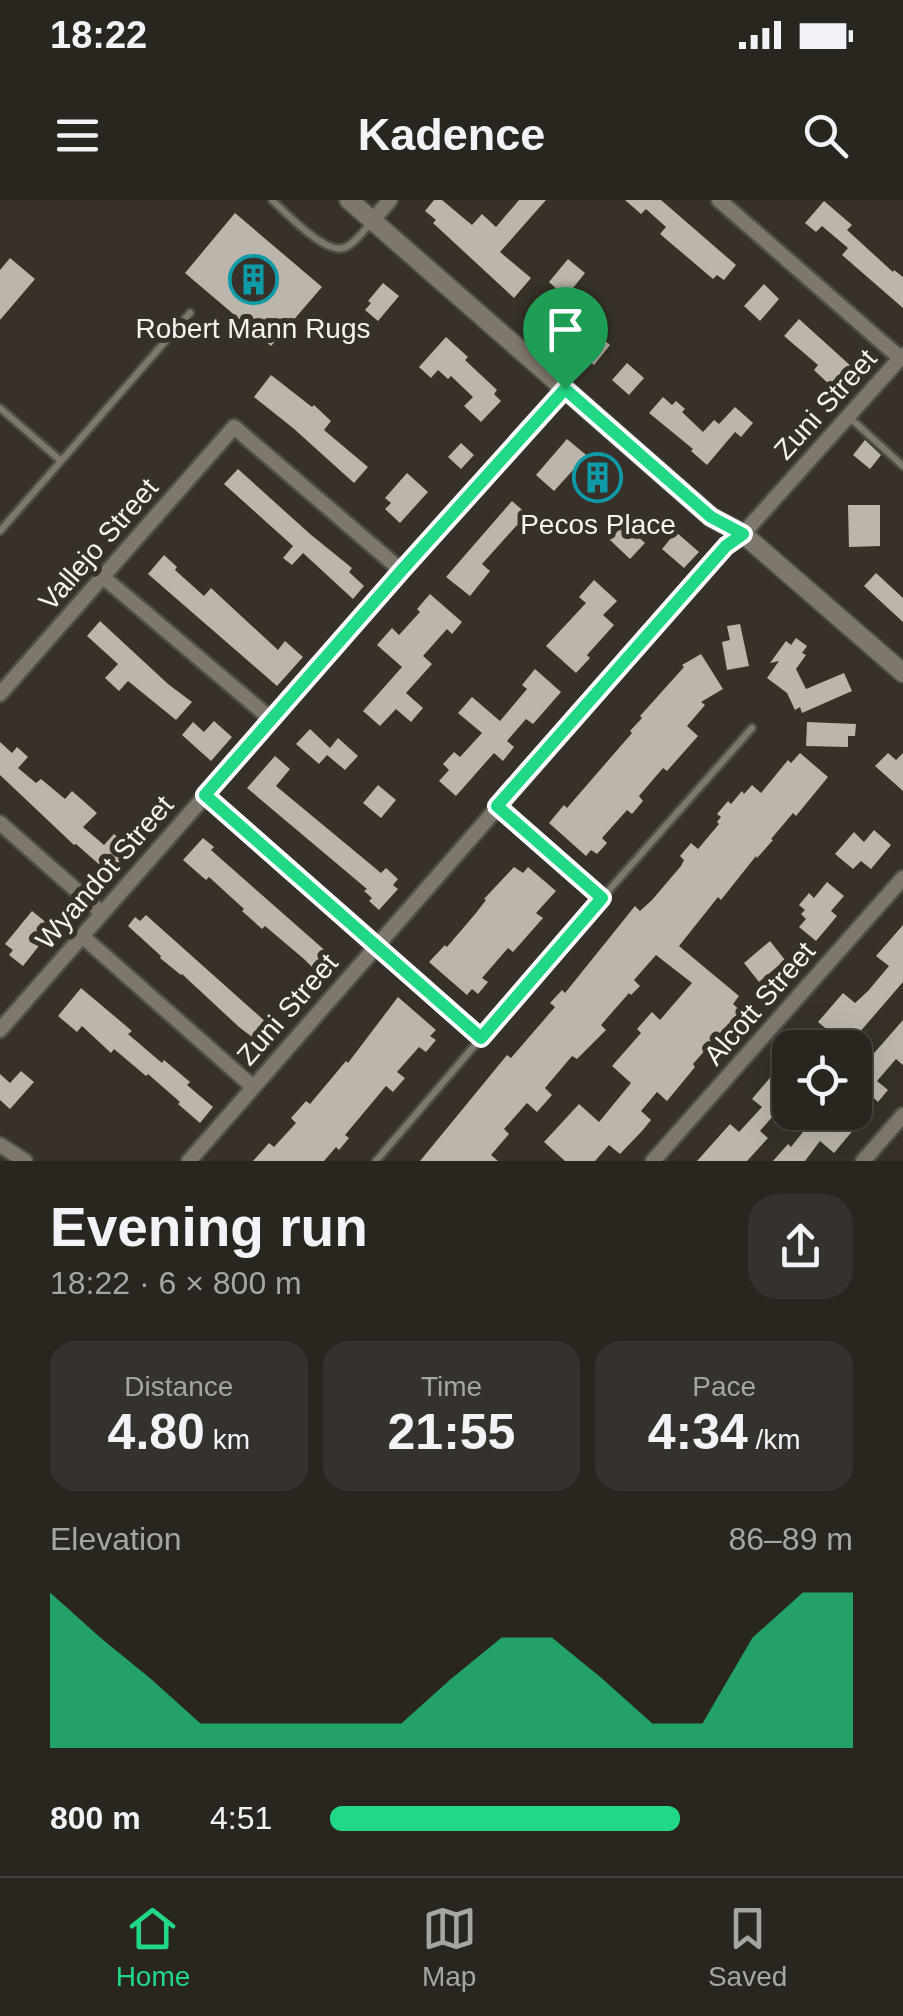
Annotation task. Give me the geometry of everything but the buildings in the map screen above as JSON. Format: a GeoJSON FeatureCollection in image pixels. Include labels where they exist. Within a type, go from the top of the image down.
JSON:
{"type":"FeatureCollection","features":[{"type":"Feature","properties":{"kind":"street"},"geometry":{"type":"LineString","coordinates":[[349,200],[711,517],[743,534],[903,673]]}},
{"type":"Feature","properties":{"kind":"street"},"geometry":{"type":"LineString","coordinates":[[372,221],[390,200]]}},
{"type":"Feature","properties":{"kind":"street"},"geometry":{"type":"LineString","coordinates":[[720,200],[902,356]]}},
{"type":"Feature","properties":{"kind":"street","name":"Zuni Street"},"geometry":{"type":"LineString","coordinates":[[189,1161],[726,546],[743,534],[902,356]]}},
{"type":"Feature","properties":{"kind":"street","name":"Wyandot Street"},"geometry":{"type":"LineString","coordinates":[[0,1030],[565,389]]}},
{"type":"Feature","properties":{"kind":"street","name":"Vallejo Street"},"geometry":{"type":"LineString","coordinates":[[0,694],[234,428],[402,570]]}},
{"type":"Feature","properties":{"kind":"street"},"geometry":{"type":"LineString","coordinates":[[103,577],[271,720]]}},
{"type":"Feature","properties":{"kind":"street"},"geometry":{"type":"LineString","coordinates":[[205,795],[376,945]]}},
{"type":"Feature","properties":{"kind":"street"},"geometry":{"type":"LineString","coordinates":[[0,823],[102,913]]}},
{"type":"Feature","properties":{"kind":"street","name":"Alcott Street"},"geometry":{"type":"LineString","coordinates":[[653,1161],[903,878]]}},
{"type":"Feature","properties":{"kind":"street"},"geometry":{"type":"LineString","coordinates":[[82,936],[253,1087]]}},
{"type":"Feature","properties":{"kind":"street"},"geometry":{"type":"LineString","coordinates":[[863,1161],[903,1116]]}},
{"type":"Feature","properties":{"kind":"street"},"geometry":{"type":"LineString","coordinates":[[0,1145],[25,1161]]}},
{"type":"Feature","properties":{"kind":"lane"},"geometry":{"type":"LineString","coordinates":[[272,200],[324,245],[337,250],[348,248],[372,221]]}},
{"type":"Feature","properties":{"kind":"lane"},"geometry":{"type":"LineString","coordinates":[[0,531],[190,313]]}},
{"type":"Feature","properties":{"kind":"lane"},"geometry":{"type":"LineString","coordinates":[[0,408],[61,462]]}},
{"type":"Feature","properties":{"kind":"lane"},"geometry":{"type":"LineString","coordinates":[[848,416],[903,466]]}},
{"type":"Feature","properties":{"kind":"lane"},"geometry":{"type":"LineString","coordinates":[[376,1161],[752,728]]}},
{"type":"Feature","properties":{"kind":"lane"},"geometry":{"type":"LineString","coordinates":[[497,806],[602,898]]}},
{"type":"Feature","properties":{"kind":"lane"},"geometry":{"type":"LineString","coordinates":[[376,945],[481,1038]]}},
{"type":"Feature","properties":{"kind":"place","name":"Robert Mann Rugs"},"geometry":{"type":"Point","coordinates":[253,280]}},
{"type":"Feature","properties":{"kind":"place","name":"Pecos Place"},"geometry":{"type":"Point","coordinates":[598,477]}},
{"type":"Feature","properties":{"kind":"route"},"geometry":{"type":"LineString","coordinates":[[565,389],[711,517],[743,534],[726,546],[497,806],[602,898],[481,1038],[205,795],[565,389]]}}]}
